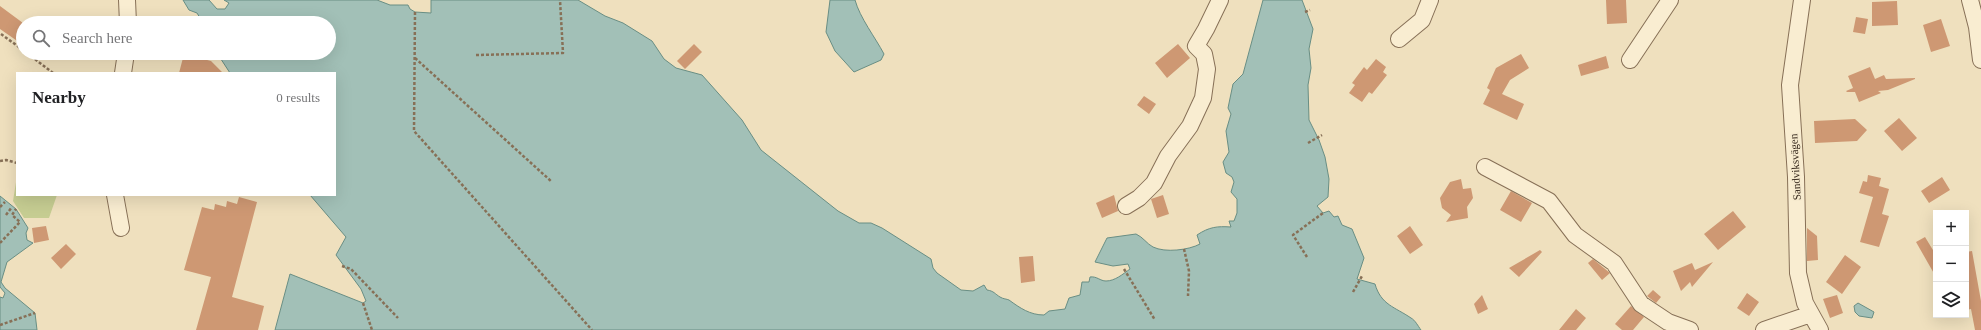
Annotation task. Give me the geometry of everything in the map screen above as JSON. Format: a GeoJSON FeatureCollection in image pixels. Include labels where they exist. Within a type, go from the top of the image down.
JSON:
{"type":"FeatureCollection","features":[{"type":"Feature","properties":{"kind":"street"},"geometry":{"type":"LineString","coordinates":[[127,0],[128,16]]}},
{"type":"Feature","properties":{"kind":"street"},"geometry":{"type":"LineString","coordinates":[[1126,206],[1139,198],[1154,183],[1168,156],[1190,126],[1203,98],[1207,69],[1204,54],[1196,46],[1220,0]]}},
{"type":"Feature","properties":{"kind":"street"},"geometry":{"type":"LineString","coordinates":[[1399,38],[1422,20],[1430,0]]}},
{"type":"Feature","properties":{"kind":"street"},"geometry":{"type":"LineString","coordinates":[[1630,60],[1670,0]]}},
{"type":"Feature","properties":{"kind":"street","name":"Sandviksvägen"},"geometry":{"type":"LineString","coordinates":[[1802,0],[1790,84],[1796,177],[1798,272],[1802,290],[1811,314],[1820,330]]}},
{"type":"Feature","properties":{"kind":"street"},"geometry":{"type":"LineString","coordinates":[[1970,0],[1977,27],[1981,60]]}},
{"type":"Feature","properties":{"kind":"street"},"geometry":{"type":"LineString","coordinates":[[123,72],[125,60]]}},
{"type":"Feature","properties":{"kind":"street"},"geometry":{"type":"LineString","coordinates":[[1484,167],[1549,201],[1575,235],[1614,263],[1629,283],[1641,304],[1668,322],[1690,330]]}},
{"type":"Feature","properties":{"kind":"street"},"geometry":{"type":"LineString","coordinates":[[115,196],[121,228]]}},
{"type":"Feature","properties":{"kind":"street"},"geometry":{"type":"LineString","coordinates":[[1764,330],[1811,314]]}},
{"type":"Feature","properties":{"kind":"path"},"geometry":{"type":"LineString","coordinates":[[476,55],[563,53],[560,0]]}},
{"type":"Feature","properties":{"kind":"path"},"geometry":{"type":"LineString","coordinates":[[1305,12],[1310,10]]}},
{"type":"Feature","properties":{"kind":"path"},"geometry":{"type":"LineString","coordinates":[[415,12],[414,131],[592,330]]}},
{"type":"Feature","properties":{"kind":"path"},"geometry":{"type":"LineString","coordinates":[[1,34],[16,45]]}},
{"type":"Feature","properties":{"kind":"path"},"geometry":{"type":"LineString","coordinates":[[415,58],[552,182]]}},
{"type":"Feature","properties":{"kind":"path"},"geometry":{"type":"LineString","coordinates":[[36,60],[52,72]]}},
{"type":"Feature","properties":{"kind":"path"},"geometry":{"type":"LineString","coordinates":[[1308,143],[1322,135]]}},
{"type":"Feature","properties":{"kind":"path"},"geometry":{"type":"LineString","coordinates":[[0,161],[6,160],[16,163]]}},
{"type":"Feature","properties":{"kind":"path"},"geometry":{"type":"LineString","coordinates":[[0,207],[5,202]]}},
{"type":"Feature","properties":{"kind":"path"},"geometry":{"type":"LineString","coordinates":[[6,215],[12,207]]}},
{"type":"Feature","properties":{"kind":"path"},"geometry":{"type":"LineString","coordinates":[[0,243],[20,222],[12,215],[16,209]]}},
{"type":"Feature","properties":{"kind":"path"},"geometry":{"type":"LineString","coordinates":[[1307,257],[1293,235],[1323,213]]}},
{"type":"Feature","properties":{"kind":"path"},"geometry":{"type":"LineString","coordinates":[[1184,249],[1189,271],[1188,296]]}},
{"type":"Feature","properties":{"kind":"path"},"geometry":{"type":"LineString","coordinates":[[342,266],[351,269],[398,318]]}},
{"type":"Feature","properties":{"kind":"path"},"geometry":{"type":"LineString","coordinates":[[1124,269],[1155,320]]}},
{"type":"Feature","properties":{"kind":"path"},"geometry":{"type":"LineString","coordinates":[[1353,292],[1362,276]]}},
{"type":"Feature","properties":{"kind":"path"},"geometry":{"type":"LineString","coordinates":[[363,303],[372,330]]}},
{"type":"Feature","properties":{"kind":"path"},"geometry":{"type":"LineString","coordinates":[[0,325],[35,313]]}},
{"type":"Feature","properties":{"kind":"green space"},"geometry":{"type":"Polygon","coordinates":[[[16,182],[16,196],[57,196],[49,218],[24,218],[13,201],[16,182]]]}},
{"type":"Feature","properties":{"kind":"water"},"geometry":{"type":"Polygon","coordinates":[[[183,0],[209,0],[217,9],[225,9],[229,3],[224,0],[377,0],[390,5],[408,5],[410,9],[415,12],[431,13],[431,0],[578,0],[605,16],[623,23],[652,41],[664,59],[676,68],[702,75],[742,120],[761,150],[838,211],[859,223],[871,223],[882,228],[931,259],[933,268],[937,273],[961,290],[973,291],[984,285],[987,290],[993,292],[1001,298],[1009,300],[1025,310],[1034,314],[1044,315],[1049,311],[1065,309],[1069,298],[1080,295],[1082,282],[1089,282],[1090,277],[1109,281],[1119,277],[1130,269],[1128,264],[1113,266],[1095,262],[1107,238],[1136,234],[1158,249],[1177,250],[1190,248],[1200,244],[1197,235],[1205,230],[1217,227],[1231,227],[1229,221],[1234,221],[1237,213],[1237,199],[1231,192],[1234,182],[1232,177],[1226,173],[1223,162],[1229,152],[1226,131],[1231,114],[1228,108],[1233,84],[1243,74],[1263,0],[1302,0],[1313,29],[1309,49],[1311,68],[1308,85],[1309,120],[1319,140],[1325,157],[1329,179],[1328,197],[1317,206],[1323,213],[1329,211],[1334,217],[1338,216],[1342,225],[1352,229],[1364,258],[1357,279],[1375,284],[1381,297],[1389,305],[1412,319],[1421,330],[275,330],[290,274],[363,303],[366,301],[361,289],[336,255],[346,237],[311,196],[336,196],[336,72],[229,72],[222,60],[336,60],[336,16],[199,16],[197,13],[189,10],[183,0]]]}},
{"type":"Feature","properties":{"kind":"water"},"geometry":{"type":"Polygon","coordinates":[[[830,0],[855,0],[864,21],[884,54],[881,60],[854,72],[835,51],[826,32],[830,0]]]}},
{"type":"Feature","properties":{"kind":"water"},"geometry":{"type":"Polygon","coordinates":[[[0,196],[16,209],[28,228],[26,233],[27,240],[33,243],[7,262],[1,282],[5,288],[35,313],[37,330],[0,330],[0,297],[3,298],[5,293],[0,287],[0,196]]]}},
{"type":"Feature","properties":{"kind":"water"},"geometry":{"type":"Polygon","coordinates":[[[1858,303],[1874,312],[1872,318],[1859,316],[1855,312],[1854,306],[1858,303]]]}},
{"type":"Feature","properties":{"kind":"building"},"geometry":{"type":"Polygon","coordinates":[[[1606,0],[1626,0],[1627,23],[1607,24],[1606,0]]]}},
{"type":"Feature","properties":{"kind":"building"},"geometry":{"type":"Polygon","coordinates":[[[1897,1],[1898,25],[1872,26],[1872,2],[1897,1]]]}},
{"type":"Feature","properties":{"kind":"building"},"geometry":{"type":"Polygon","coordinates":[[[0,6],[16,18],[16,40],[0,29],[0,6]]]}},
{"type":"Feature","properties":{"kind":"building"},"geometry":{"type":"Polygon","coordinates":[[[1856,17],[1868,19],[1865,34],[1853,32],[1856,17]]]}},
{"type":"Feature","properties":{"kind":"building"},"geometry":{"type":"Polygon","coordinates":[[[1941,19],[1950,46],[1931,52],[1923,25],[1941,19]]]}},
{"type":"Feature","properties":{"kind":"building"},"geometry":{"type":"Polygon","coordinates":[[[694,44],[702,52],[685,69],[677,61],[694,44]]]}},
{"type":"Feature","properties":{"kind":"building"},"geometry":{"type":"Polygon","coordinates":[[[1178,44],[1190,58],[1167,78],[1155,63],[1178,44]]]}},
{"type":"Feature","properties":{"kind":"building"},"geometry":{"type":"Polygon","coordinates":[[[1521,54],[1529,68],[1510,80],[1502,94],[1524,104],[1517,120],[1483,104],[1490,90],[1487,88],[1496,68],[1521,54]]]}},
{"type":"Feature","properties":{"kind":"building"},"geometry":{"type":"Polygon","coordinates":[[[1606,56],[1609,68],[1581,76],[1578,65],[1606,56]]]}},
{"type":"Feature","properties":{"kind":"building"},"geometry":{"type":"Polygon","coordinates":[[[1376,59],[1386,67],[1383,72],[1387,75],[1372,94],[1369,92],[1362,102],[1349,93],[1355,85],[1352,83],[1364,67],[1367,70],[1376,59]]]}},
{"type":"Feature","properties":{"kind":"building"},"geometry":{"type":"Polygon","coordinates":[[[182,60],[207,60],[211,61],[222,72],[179,72],[182,60]]]}},
{"type":"Feature","properties":{"kind":"building"},"geometry":{"type":"Polygon","coordinates":[[[1870,67],[1875,79],[1884,75],[1886,79],[1915,79],[1888,90],[1878,91],[1881,93],[1859,102],[1855,92],[1846,91],[1853,88],[1848,76],[1870,67]]]}},
{"type":"Feature","properties":{"kind":"building"},"geometry":{"type":"Polygon","coordinates":[[[1144,96],[1156,104],[1149,114],[1137,105],[1144,96]]]}},
{"type":"Feature","properties":{"kind":"building"},"geometry":{"type":"Polygon","coordinates":[[[1899,118],[1917,138],[1902,151],[1884,131],[1899,118]]]}},
{"type":"Feature","properties":{"kind":"building"},"geometry":{"type":"Polygon","coordinates":[[[1855,119],[1867,130],[1857,141],[1815,143],[1814,121],[1855,119]]]}},
{"type":"Feature","properties":{"kind":"building"},"geometry":{"type":"Polygon","coordinates":[[[1868,175],[1881,178],[1879,186],[1889,189],[1882,214],[1889,216],[1879,247],[1860,242],[1873,197],[1859,193],[1863,181],[1867,182],[1868,175]]]}},
{"type":"Feature","properties":{"kind":"building"},"geometry":{"type":"Polygon","coordinates":[[[1942,177],[1950,190],[1929,203],[1921,191],[1942,177]]]}},
{"type":"Feature","properties":{"kind":"building"},"geometry":{"type":"Polygon","coordinates":[[[1461,179],[1463,189],[1471,188],[1473,198],[1467,207],[1468,218],[1446,222],[1451,215],[1442,208],[1440,198],[1450,182],[1461,179]]]}},
{"type":"Feature","properties":{"kind":"building"},"geometry":{"type":"Polygon","coordinates":[[[1511,191],[1532,203],[1521,222],[1500,210],[1511,191]]]}},
{"type":"Feature","properties":{"kind":"building"},"geometry":{"type":"Polygon","coordinates":[[[1114,195],[1118,211],[1102,218],[1096,203],[1114,195]]]}},
{"type":"Feature","properties":{"kind":"building"},"geometry":{"type":"Polygon","coordinates":[[[1163,195],[1169,214],[1157,218],[1151,199],[1163,195]]]}},
{"type":"Feature","properties":{"kind":"building"},"geometry":{"type":"Polygon","coordinates":[[[239,197],[257,202],[232,297],[264,306],[258,330],[196,330],[211,277],[184,270],[202,207],[214,210],[215,204],[226,207],[227,201],[237,204],[239,197]]]}},
{"type":"Feature","properties":{"kind":"building"},"geometry":{"type":"Polygon","coordinates":[[[1733,211],[1746,227],[1718,250],[1704,234],[1733,211]]]}},
{"type":"Feature","properties":{"kind":"building"},"geometry":{"type":"Polygon","coordinates":[[[46,226],[49,240],[34,243],[32,228],[46,226]]]}},
{"type":"Feature","properties":{"kind":"building"},"geometry":{"type":"Polygon","coordinates":[[[1410,226],[1423,245],[1410,254],[1397,236],[1410,226]]]}},
{"type":"Feature","properties":{"kind":"building"},"geometry":{"type":"Polygon","coordinates":[[[1807,228],[1817,236],[1818,260],[1807,261],[1807,228]]]}},
{"type":"Feature","properties":{"kind":"building"},"geometry":{"type":"Polygon","coordinates":[[[1925,237],[1933,250],[1933,272],[1916,242],[1925,237]]]}},
{"type":"Feature","properties":{"kind":"building"},"geometry":{"type":"Polygon","coordinates":[[[66,244],[76,254],[61,269],[51,258],[66,244]]]}},
{"type":"Feature","properties":{"kind":"building"},"geometry":{"type":"Polygon","coordinates":[[[1540,250],[1542,252],[1519,277],[1509,268],[1540,250]]]}},
{"type":"Feature","properties":{"kind":"building"},"geometry":{"type":"Polygon","coordinates":[[[1972,251],[1981,301],[1981,330],[1975,330],[1971,309],[1969,309],[1969,252],[1972,251]]]}},
{"type":"Feature","properties":{"kind":"building"},"geometry":{"type":"Polygon","coordinates":[[[1845,255],[1861,267],[1842,294],[1826,282],[1845,255]]]}},
{"type":"Feature","properties":{"kind":"building"},"geometry":{"type":"Polygon","coordinates":[[[1033,256],[1035,281],[1021,283],[1019,257],[1033,256]]]}},
{"type":"Feature","properties":{"kind":"building"},"geometry":{"type":"Polygon","coordinates":[[[1593,259],[1610,273],[1602,280],[1588,263],[1593,259]]]}},
{"type":"Feature","properties":{"kind":"building"},"geometry":{"type":"Polygon","coordinates":[[[1713,262],[1692,287],[1690,282],[1681,291],[1673,271],[1692,263],[1695,270],[1713,262]]]}},
{"type":"Feature","properties":{"kind":"building"},"geometry":{"type":"Polygon","coordinates":[[[1653,290],[1661,297],[1656,303],[1647,296],[1653,290]]]}},
{"type":"Feature","properties":{"kind":"building"},"geometry":{"type":"Polygon","coordinates":[[[1747,293],[1759,302],[1749,316],[1737,308],[1747,293]]]}},
{"type":"Feature","properties":{"kind":"building"},"geometry":{"type":"Polygon","coordinates":[[[1482,295],[1488,309],[1478,314],[1474,304],[1482,295]]]}},
{"type":"Feature","properties":{"kind":"building"},"geometry":{"type":"Polygon","coordinates":[[[1837,295],[1843,313],[1830,318],[1823,299],[1837,295]]]}},
{"type":"Feature","properties":{"kind":"building"},"geometry":{"type":"Polygon","coordinates":[[[1631,306],[1644,317],[1633,330],[1622,330],[1615,324],[1631,306]]]}},
{"type":"Feature","properties":{"kind":"building"},"geometry":{"type":"Polygon","coordinates":[[[1576,309],[1586,318],[1576,330],[1559,330],[1576,309]]]}}]}
